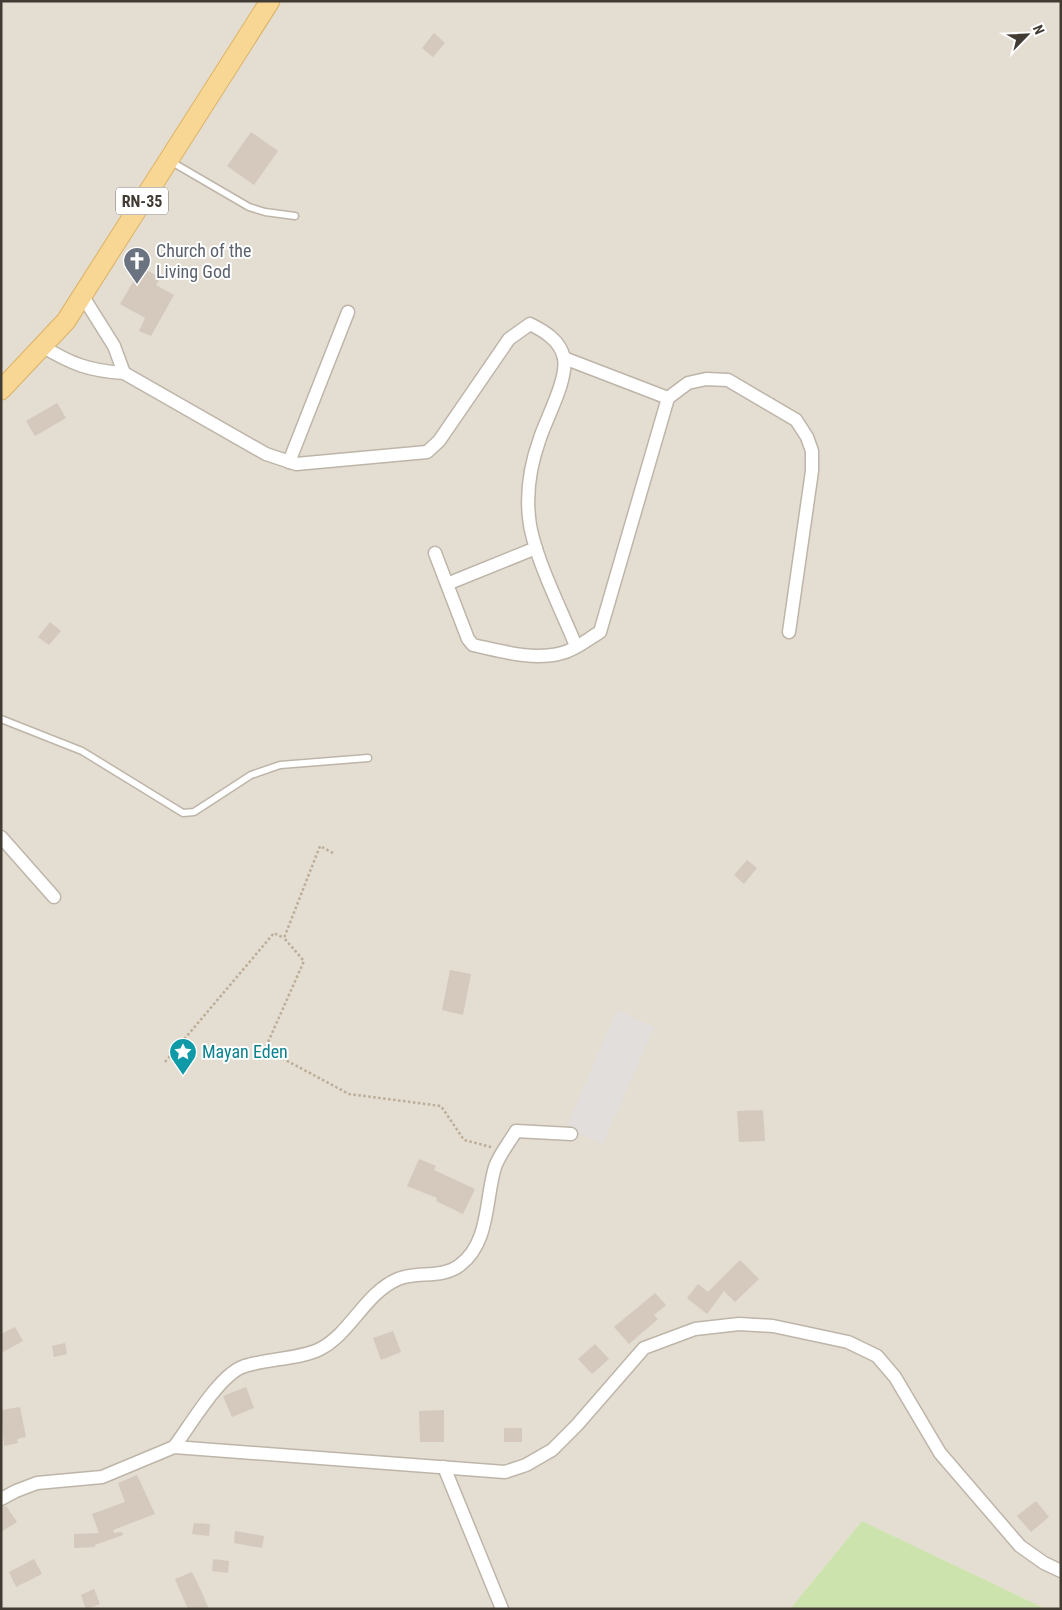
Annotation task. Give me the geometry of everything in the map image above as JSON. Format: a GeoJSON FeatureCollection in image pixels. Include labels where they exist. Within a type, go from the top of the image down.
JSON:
{"type":"FeatureCollection","features":[{"type":"Feature","properties":{"kind":"main road","name":"RN-35"},"geometry":{"type":"LineString","coordinates":[[1,390],[66,321],[270,1]]}},
{"type":"Feature","properties":{"kind":"street"},"geometry":{"type":"LineString","coordinates":[[82,295],[114,346],[124,373]]}},
{"type":"Feature","properties":{"kind":"street"},"geometry":{"type":"LineString","coordinates":[[289,462],[348,312]]}},
{"type":"Feature","properties":{"kind":"street"},"geometry":{"type":"LineString","coordinates":[[42,346],[69,363],[100,372],[124,373],[266,454],[296,464],[427,452],[439,441],[509,339],[530,324],[554,340],[564,358],[562,378],[531,466],[529,518],[536,548],[576,646]]}},
{"type":"Feature","properties":{"kind":"street"},"geometry":{"type":"LineString","coordinates":[[564,358],[668,398]]}},
{"type":"Feature","properties":{"kind":"street"},"geometry":{"type":"LineString","coordinates":[[435,553],[472,645],[526,656],[562,653],[600,632],[668,398],[688,383],[706,379],[728,380],[796,420],[807,437],[812,451],[812,471],[789,632]]}},
{"type":"Feature","properties":{"kind":"street"},"geometry":{"type":"LineString","coordinates":[[447,584],[536,548]]}},
{"type":"Feature","properties":{"kind":"street"},"geometry":{"type":"LineString","coordinates":[[1,837],[54,897]]}},
{"type":"Feature","properties":{"kind":"street"},"geometry":{"type":"LineString","coordinates":[[174,1447],[218,1386],[241,1368],[319,1350],[339,1335],[379,1290],[399,1278],[440,1274],[460,1266],[475,1249],[484,1225],[496,1167],[516,1131],[571,1134]]}},
{"type":"Feature","properties":{"kind":"street"},"geometry":{"type":"LineString","coordinates":[[1,1499],[38,1483],[102,1477],[174,1447],[505,1472],[526,1465],[552,1450],[644,1348],[665,1338],[695,1329],[738,1324],[773,1326],[848,1342],[877,1356],[894,1377],[940,1453],[964,1482],[1020,1546],[1044,1564],[1061,1571]]}},
{"type":"Feature","properties":{"kind":"street"},"geometry":{"type":"LineString","coordinates":[[444,1468],[502,1609]]}},
{"type":"Feature","properties":{"kind":"lane"},"geometry":{"type":"LineString","coordinates":[[168,160],[249,207],[265,212],[295,216]]}},
{"type":"Feature","properties":{"kind":"lane"},"geometry":{"type":"LineString","coordinates":[[1,719],[82,751],[183,813],[194,812],[251,775],[280,765],[368,758]]}},
{"type":"Feature","properties":{"kind":"path"},"geometry":{"type":"LineString","coordinates":[[284,938],[320,846],[333,852]]}},
{"type":"Feature","properties":{"kind":"path"},"geometry":{"type":"LineString","coordinates":[[165,1062],[274,933],[284,938],[304,960],[265,1049],[349,1094],[441,1106],[464,1140],[504,1151]]}},
{"type":"Feature","properties":{"kind":"shaded area"},"geometry":{"type":"Polygon","coordinates":[[[1,1],[1061,1],[1061,1609],[1046,1609],[862,1521],[790,1609],[1,1609],[1,1]]]}},
{"type":"Feature","properties":{"kind":"shaded area"},"geometry":{"type":"Polygon","coordinates":[[[617,1010],[654,1027],[603,1144],[566,1128],[617,1010]]]}},
{"type":"Feature","properties":{"kind":"green space"},"geometry":{"type":"Polygon","coordinates":[[[862,1521],[1046,1609],[790,1609],[862,1521]]]}},
{"type":"Feature","properties":{"kind":"building"},"geometry":{"type":"Polygon","coordinates":[[[434,33],[445,43],[433,57],[422,48],[434,33]]]}},
{"type":"Feature","properties":{"kind":"building"},"geometry":{"type":"Polygon","coordinates":[[[251,132],[278,151],[254,185],[227,166],[251,132]]]}},
{"type":"Feature","properties":{"kind":"building"},"geometry":{"type":"Polygon","coordinates":[[[142,267],[160,278],[156,285],[174,295],[151,336],[139,331],[145,318],[120,304],[142,267]]]}},
{"type":"Feature","properties":{"kind":"building"},"geometry":{"type":"Polygon","coordinates":[[[57,403],[66,418],[35,436],[26,421],[57,403]]]}},
{"type":"Feature","properties":{"kind":"building"},"geometry":{"type":"Polygon","coordinates":[[[50,622],[61,631],[49,645],[38,637],[50,622]]]}},
{"type":"Feature","properties":{"kind":"building"},"geometry":{"type":"Polygon","coordinates":[[[747,860],[757,868],[744,884],[734,875],[747,860]]]}},
{"type":"Feature","properties":{"kind":"building"},"geometry":{"type":"Polygon","coordinates":[[[450,970],[471,974],[463,1015],[442,1010],[450,970]]]}},
{"type":"Feature","properties":{"kind":"building"},"geometry":{"type":"Polygon","coordinates":[[[763,1110],[765,1141],[739,1142],[737,1111],[763,1110]]]}},
{"type":"Feature","properties":{"kind":"building"},"geometry":{"type":"Polygon","coordinates":[[[419,1159],[436,1166],[434,1170],[475,1189],[463,1214],[436,1201],[437,1198],[407,1186],[419,1159]]]}},
{"type":"Feature","properties":{"kind":"building"},"geometry":{"type":"Polygon","coordinates":[[[740,1260],[759,1279],[735,1302],[724,1291],[707,1314],[687,1298],[698,1284],[708,1292],[740,1260]]]}},
{"type":"Feature","properties":{"kind":"building"},"geometry":{"type":"Polygon","coordinates":[[[655,1293],[666,1305],[654,1315],[658,1319],[629,1344],[614,1327],[655,1293]]]}},
{"type":"Feature","properties":{"kind":"building"},"geometry":{"type":"Polygon","coordinates":[[[15,1327],[23,1341],[1,1353],[1,1334],[15,1327]]]}},
{"type":"Feature","properties":{"kind":"building"},"geometry":{"type":"Polygon","coordinates":[[[393,1331],[401,1352],[381,1360],[373,1338],[393,1331]]]}},
{"type":"Feature","properties":{"kind":"building"},"geometry":{"type":"Polygon","coordinates":[[[65,1343],[67,1354],[54,1357],[52,1346],[65,1343]]]}},
{"type":"Feature","properties":{"kind":"building"},"geometry":{"type":"Polygon","coordinates":[[[595,1344],[609,1359],[592,1374],[578,1359],[595,1344]]]}},
{"type":"Feature","properties":{"kind":"building"},"geometry":{"type":"Polygon","coordinates":[[[246,1387],[254,1408],[232,1417],[223,1396],[246,1387]]]}},
{"type":"Feature","properties":{"kind":"building"},"geometry":{"type":"Polygon","coordinates":[[[20,1407],[26,1437],[17,1439],[18,1443],[4,1446],[1,1410],[20,1407]]]}},
{"type":"Feature","properties":{"kind":"building"},"geometry":{"type":"Polygon","coordinates":[[[444,1410],[444,1442],[420,1442],[419,1411],[444,1410]]]}},
{"type":"Feature","properties":{"kind":"building"},"geometry":{"type":"Polygon","coordinates":[[[504,1428],[522,1428],[522,1442],[504,1442],[504,1428]]]}},
{"type":"Feature","properties":{"kind":"building"},"geometry":{"type":"Polygon","coordinates":[[[137,1475],[155,1514],[113,1530],[114,1533],[122,1532],[123,1535],[95,1545],[95,1547],[74,1548],[74,1534],[99,1533],[92,1514],[125,1502],[118,1483],[137,1475]]]}},
{"type":"Feature","properties":{"kind":"building"},"geometry":{"type":"Polygon","coordinates":[[[1036,1501],[1049,1517],[1031,1532],[1017,1516],[1036,1501]]]}},
{"type":"Feature","properties":{"kind":"building"},"geometry":{"type":"Polygon","coordinates":[[[6,1506],[17,1522],[1,1532],[1,1507],[6,1506]]]}},
{"type":"Feature","properties":{"kind":"building"},"geometry":{"type":"Polygon","coordinates":[[[194,1523],[210,1524],[209,1536],[192,1534],[194,1523]]]}},
{"type":"Feature","properties":{"kind":"building"},"geometry":{"type":"Polygon","coordinates":[[[235,1531],[264,1536],[262,1548],[234,1543],[235,1531]]]}},
{"type":"Feature","properties":{"kind":"building"},"geometry":{"type":"Polygon","coordinates":[[[34,1559],[42,1574],[16,1587],[9,1572],[34,1559]]]}},
{"type":"Feature","properties":{"kind":"building"},"geometry":{"type":"Polygon","coordinates":[[[213,1559],[229,1561],[228,1573],[212,1571],[213,1559]]]}},
{"type":"Feature","properties":{"kind":"building"},"geometry":{"type":"Polygon","coordinates":[[[192,1572],[209,1609],[188,1609],[175,1579],[192,1572]]]}},
{"type":"Feature","properties":{"kind":"building"},"geometry":{"type":"Polygon","coordinates":[[[94,1589],[100,1604],[86,1609],[81,1595],[94,1589]]]}},
{"type":"Feature","properties":{"kind":"place","name":"Church of the Living God"},"geometry":{"type":"Point","coordinates":[137,285]}},
{"type":"Feature","properties":{"kind":"place","name":"Mayan Eden"},"geometry":{"type":"Point","coordinates":[183,1076]}}]}
